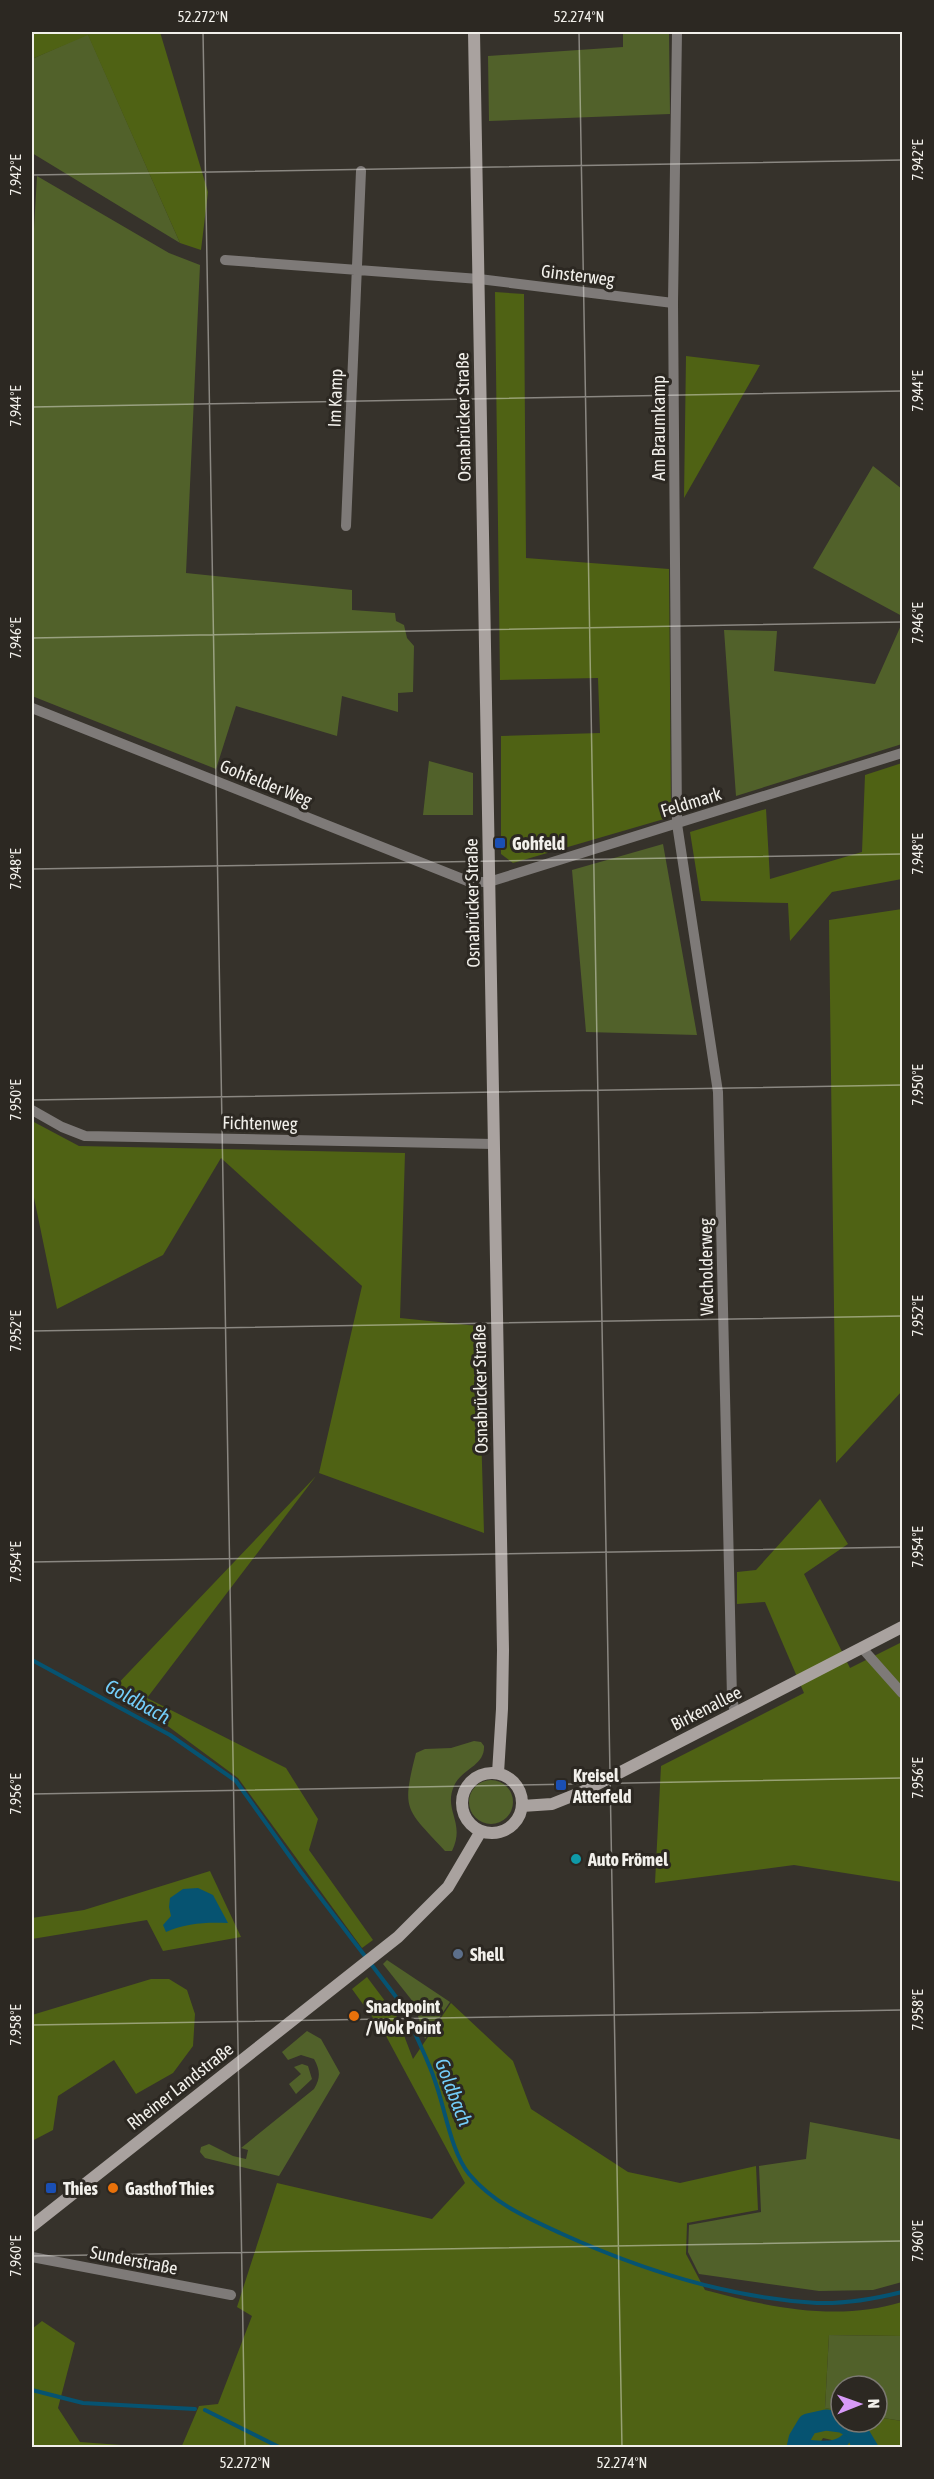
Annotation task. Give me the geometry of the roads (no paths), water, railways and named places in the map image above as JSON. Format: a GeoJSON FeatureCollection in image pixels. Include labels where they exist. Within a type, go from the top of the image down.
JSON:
{"type":"FeatureCollection","features":[{"type":"Feature","properties":{"kind":"main road","name":"Osnabrücker Straße"},"geometry":{"type":"LineString","coordinates":[[474,32],[503,1650],[498,1773]]}},
{"type":"Feature","properties":{"kind":"main road","name":"Birkenallee"},"geometry":{"type":"LineString","coordinates":[[522,1806],[540,1806],[565,1800],[903,1626]]}},
{"type":"Feature","properties":{"kind":"main road"},"geometry":{"type":"LineString","coordinates":[[489,1773],[498,1773],[506,1776],[518,1789],[522,1806],[519,1815],[507,1828],[499,1832],[479,1834],[463,1812],[463,1794],[472,1779],[489,1773]]}},
{"type":"Feature","properties":{"kind":"main road","name":"Rheiner Landstraße"},"geometry":{"type":"LineString","coordinates":[[32,2226],[376,1955],[437,1901],[458,1873],[479,1834]]}},
{"type":"Feature","properties":{"kind":"street","name":"Am Braumkamp"},"geometry":{"type":"LineString","coordinates":[[677,32],[673,303],[677,824]]}},
{"type":"Feature","properties":{"kind":"street","name":"Im Kamp"},"geometry":{"type":"LineString","coordinates":[[346,526],[361,171]]}},
{"type":"Feature","properties":{"kind":"street"},"geometry":{"type":"LineString","coordinates":[[225,260],[479,279]]}},
{"type":"Feature","properties":{"kind":"street","name":"Ginsterweg"},"geometry":{"type":"LineString","coordinates":[[479,279],[673,303]]}},
{"type":"Feature","properties":{"kind":"street","name":"Gohfelder Weg"},"geometry":{"type":"LineString","coordinates":[[32,708],[470,882],[489,882]]}},
{"type":"Feature","properties":{"kind":"street","name":"Feldmark"},"geometry":{"type":"LineString","coordinates":[[489,882],[903,753]]}},
{"type":"Feature","properties":{"kind":"street","name":"Wacholderweg"},"geometry":{"type":"LineString","coordinates":[[677,824],[718,1092],[732,1698],[735,1713]]}},
{"type":"Feature","properties":{"kind":"street","name":"Fichtenweg"},"geometry":{"type":"LineString","coordinates":[[32,1110],[62,1127],[85,1136],[494,1144]]}},
{"type":"Feature","properties":{"kind":"street"},"geometry":{"type":"LineString","coordinates":[[862,1648],[903,1693]]}},
{"type":"Feature","properties":{"kind":"street","name":"Sunderstraße"},"geometry":{"type":"LineString","coordinates":[[32,2257],[231,2295]]}},
{"type":"Feature","properties":{"kind":"water"},"geometry":{"type":"Polygon","coordinates":[[[198,1888],[213,1895],[228,1923],[196,1924],[166,1932],[163,1925],[171,1916],[170,1898],[183,1889],[198,1888]]]}},
{"type":"Feature","properties":{"kind":"water"},"geometry":{"type":"Polygon","coordinates":[[[843,2434],[871,2434],[879,2447],[868,2447],[859,2435],[854,2436],[846,2447],[798,2447],[802,2440],[828,2441],[843,2434]]]}},
{"type":"Feature","properties":{"kind":"waterway","name":"Goldbach"},"geometry":{"type":"LineString","coordinates":[[32,1660],[170,1735],[236,1781],[301,1872],[406,2010],[432,2072],[453,2142],[463,2165],[478,2184],[511,2209],[535,2222],[621,2258],[685,2280],[718,2288],[751,2295],[817,2303],[839,2303],[902,2292]]}},
{"type":"Feature","properties":{"kind":"waterway"},"geometry":{"type":"LineString","coordinates":[[32,2390],[83,2403],[195,2409]]}},
{"type":"Feature","properties":{"kind":"waterway"},"geometry":{"type":"LineString","coordinates":[[205,2410],[281,2448]]}},
{"type":"Feature","properties":{"kind":"waterway"},"geometry":{"type":"LineString","coordinates":[[797,2448],[799,2439],[808,2424],[829,2420]]}},
{"type":"Feature","properties":{"kind":"waterway"},"geometry":{"type":"LineString","coordinates":[[857,2434],[863,2448]]}},
{"type":"Feature","properties":{"kind":"place","name":"Gohfeld"},"geometry":{"type":"Point","coordinates":[500,843]}},
{"type":"Feature","properties":{"kind":"place","name":"Kreisel Atterfeld"},"geometry":{"type":"Point","coordinates":[561,1785]}},
{"type":"Feature","properties":{"kind":"place","name":"Auto Frömel"},"geometry":{"type":"Point","coordinates":[576,1859]}},
{"type":"Feature","properties":{"kind":"place","name":"Shell"},"geometry":{"type":"Point","coordinates":[458,1954]}},
{"type":"Feature","properties":{"kind":"place","name":"Snackpoint / Wok Point"},"geometry":{"type":"Point","coordinates":[354,2016]}},
{"type":"Feature","properties":{"kind":"place","name":"Thies"},"geometry":{"type":"Point","coordinates":[51,2188]}},
{"type":"Feature","properties":{"kind":"place","name":"Gasthof Thies"},"geometry":{"type":"Point","coordinates":[113,2188]}}]}
